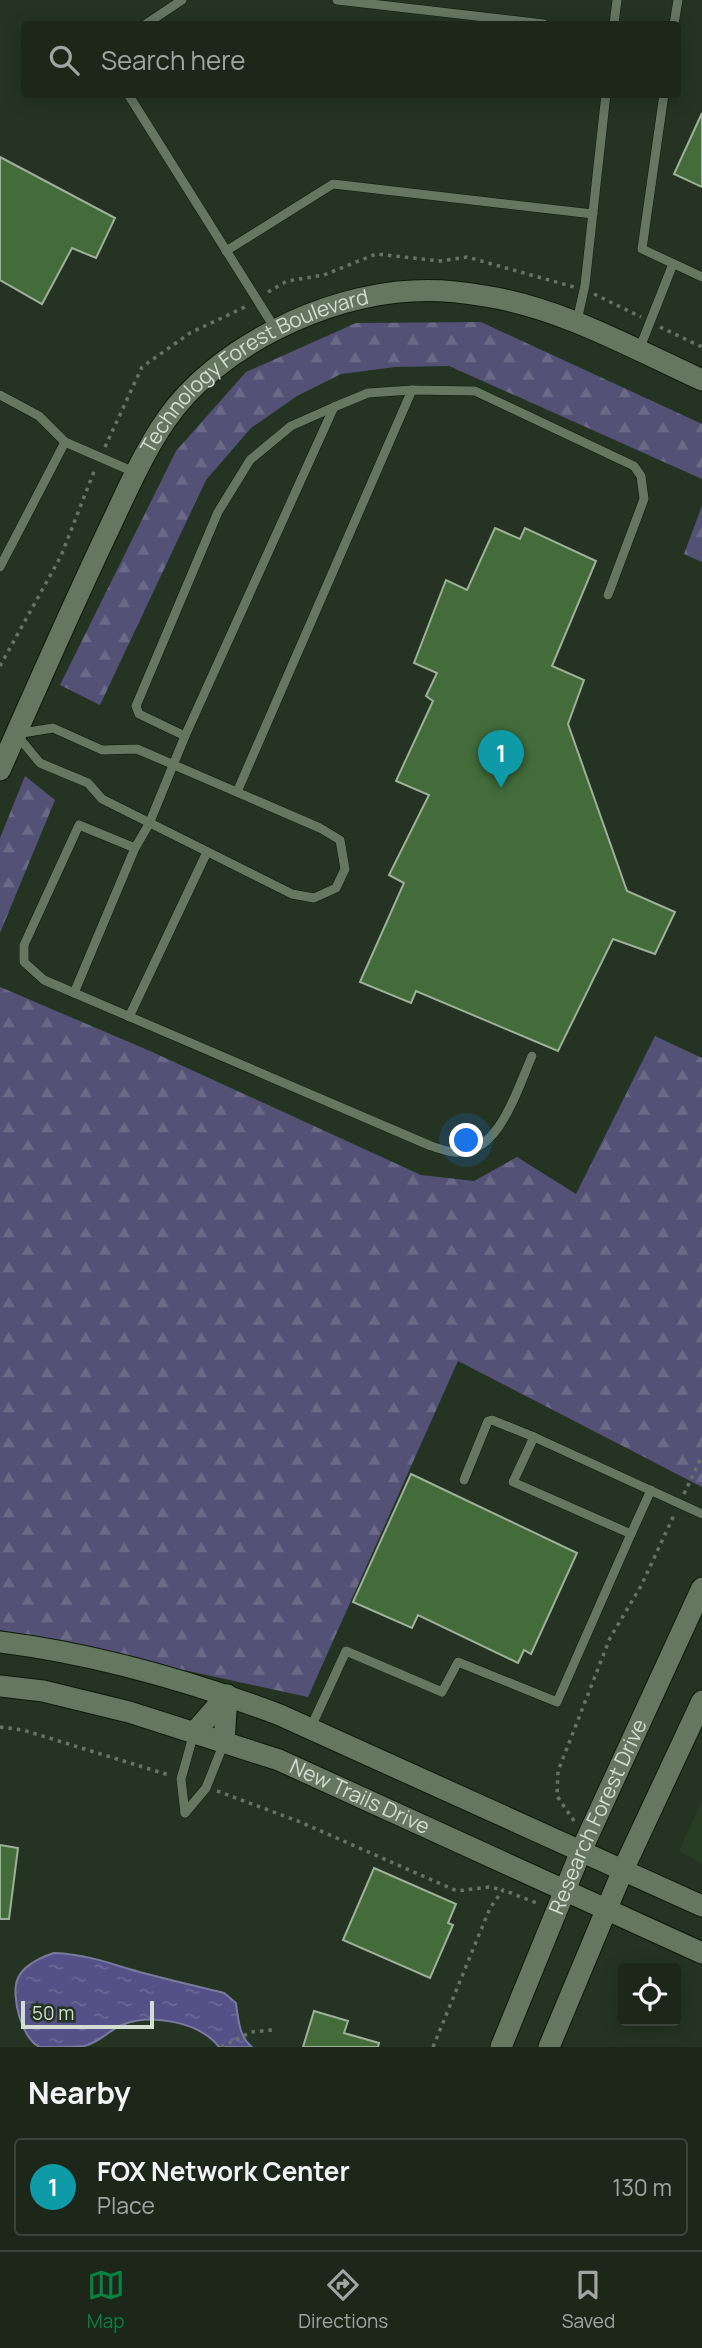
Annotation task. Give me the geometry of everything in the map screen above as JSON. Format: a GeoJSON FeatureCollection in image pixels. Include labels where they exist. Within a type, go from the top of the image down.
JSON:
{"type":"FeatureCollection","features":[{"type":"Feature","properties":{"kind":"street","name":"Technology Forest Boulevard"},"geometry":{"type":"LineString","coordinates":[[0,770],[136,472],[166,420],[196,384],[230,358],[276,330],[298,319],[373,296],[412,290],[487,296],[562,316],[702,380]]}},
{"type":"Feature","properties":{"kind":"street","name":"Research Forest Drive"},"geometry":{"type":"LineString","coordinates":[[501,2047],[581,1851],[702,1588]]}},
{"type":"Feature","properties":{"kind":"street","name":"New Trails Drive"},"geometry":{"type":"LineString","coordinates":[[0,1643],[51,1649],[227,1695],[311,1727],[702,1906]]}},
{"type":"Feature","properties":{"kind":"street","name":"New Trails Drive"},"geometry":{"type":"LineString","coordinates":[[0,1686],[55,1694],[129,1712],[279,1760],[562,1899],[606,1909],[702,1954]]}},
{"type":"Feature","properties":{"kind":"street"},"geometry":{"type":"LineString","coordinates":[[194,1733],[227,1695]]}},
{"type":"Feature","properties":{"kind":"street"},"geometry":{"type":"LineString","coordinates":[[225,1743],[227,1695]]}},
{"type":"Feature","properties":{"kind":"street","name":"Research Forest Drive"},"geometry":{"type":"LineString","coordinates":[[549,2047],[623,1870],[702,1700]]}},
{"type":"Feature","properties":{"kind":"lane"},"geometry":{"type":"LineString","coordinates":[[150,21],[182,0]]}},
{"type":"Feature","properties":{"kind":"lane"},"geometry":{"type":"LineString","coordinates":[[337,0],[518,21]]}},
{"type":"Feature","properties":{"kind":"lane"},"geometry":{"type":"LineString","coordinates":[[614,21],[617,0]]}},
{"type":"Feature","properties":{"kind":"lane"},"geometry":{"type":"LineString","coordinates":[[674,21],[678,0]]}},
{"type":"Feature","properties":{"kind":"lane"},"geometry":{"type":"LineString","coordinates":[[130,98],[276,330]]}},
{"type":"Feature","properties":{"kind":"lane"},"geometry":{"type":"LineString","coordinates":[[576,323],[584,290],[606,98]]}},
{"type":"Feature","properties":{"kind":"lane"},"geometry":{"type":"LineString","coordinates":[[663,98],[642,249],[702,278]]}},
{"type":"Feature","properties":{"kind":"lane"},"geometry":{"type":"LineString","coordinates":[[226,251],[333,184],[593,214]]}},
{"type":"Feature","properties":{"kind":"lane"},"geometry":{"type":"LineString","coordinates":[[639,351],[673,264]]}},
{"type":"Feature","properties":{"kind":"lane"},"geometry":{"type":"LineString","coordinates":[[237,792],[412,390]]}},
{"type":"Feature","properties":{"kind":"lane"},"geometry":{"type":"LineString","coordinates":[[185,736],[139,714],[136,705],[218,512],[250,460],[291,426],[368,393],[412,390],[475,391],[634,466],[641,475],[644,499],[608,595]]}},
{"type":"Feature","properties":{"kind":"lane"},"geometry":{"type":"LineString","coordinates":[[0,395],[39,416],[65,442],[136,472]]}},
{"type":"Feature","properties":{"kind":"lane"},"geometry":{"type":"LineString","coordinates":[[74,993],[135,848],[149,824],[172,764],[334,407]]}},
{"type":"Feature","properties":{"kind":"lane"},"geometry":{"type":"LineString","coordinates":[[0,567],[65,442]]}},
{"type":"Feature","properties":{"kind":"lane"},"geometry":{"type":"LineString","coordinates":[[53,728],[102,750],[137,748],[340,839],[345,870],[336,888],[314,898],[292,894],[102,799],[88,783],[40,763],[16,734],[53,728]]}},
{"type":"Feature","properties":{"kind":"lane"},"geometry":{"type":"LineString","coordinates":[[135,848],[79,825],[24,945],[24,962],[44,981],[431,1146],[455,1152],[480,1147],[501,1126],[532,1056]]}},
{"type":"Feature","properties":{"kind":"lane"},"geometry":{"type":"LineString","coordinates":[[129,1017],[207,852]]}},
{"type":"Feature","properties":{"kind":"lane"},"geometry":{"type":"LineString","coordinates":[[464,1480],[488,1421],[492,1420],[702,1514]]}},
{"type":"Feature","properties":{"kind":"lane"},"geometry":{"type":"LineString","coordinates":[[534,1437],[513,1482],[631,1534]]}},
{"type":"Feature","properties":{"kind":"lane"},"geometry":{"type":"LineString","coordinates":[[311,1727],[346,1651],[443,1692],[458,1662],[557,1702],[651,1490]]}},
{"type":"Feature","properties":{"kind":"lane"},"geometry":{"type":"LineString","coordinates":[[194,1733],[181,1779],[185,1812],[206,1788],[225,1743]]}},
{"type":"Feature","properties":{"kind":"path"},"geometry":{"type":"LineString","coordinates":[[0,666],[61,556],[100,457],[142,368],[190,333],[234,314],[287,281],[324,275],[376,254],[440,261],[467,257],[560,282],[605,298],[702,347]]}},
{"type":"Feature","properties":{"kind":"path"},"geometry":{"type":"LineString","coordinates":[[575,1823],[557,1796],[558,1770],[610,1638],[641,1586],[702,1455]]}},
{"type":"Feature","properties":{"kind":"path"},"geometry":{"type":"LineString","coordinates":[[0,1727],[23,1730],[181,1779]]}},
{"type":"Feature","properties":{"kind":"path"},"geometry":{"type":"LineString","coordinates":[[206,1788],[298,1821],[457,1891],[489,1887],[537,1904],[562,1899]]}},
{"type":"Feature","properties":{"kind":"path"},"geometry":{"type":"LineString","coordinates":[[433,2047],[490,1908],[503,1890]]}},
{"type":"Feature","properties":{"kind":"path"},"geometry":{"type":"LineString","coordinates":[[222,2047],[251,2032],[272,2029]]}},
{"type":"Feature","properties":{"kind":"shaded area"},"geometry":{"type":"Polygon","coordinates":[[[702,1801],[702,1864],[679,1851],[702,1801]]]}},
{"type":"Feature","properties":{"kind":"green space"},"geometry":{"type":"Polygon","coordinates":[[[481,322],[702,424],[702,479],[449,366],[395,367],[341,374],[297,396],[251,428],[206,480],[100,705],[60,685],[176,451],[246,372],[356,323],[481,322]]]}},
{"type":"Feature","properties":{"kind":"green space"},"geometry":{"type":"Polygon","coordinates":[[[702,506],[702,562],[684,554],[702,506]]]}},
{"type":"Feature","properties":{"kind":"green space"},"geometry":{"type":"Polygon","coordinates":[[[25,776],[55,800],[0,933],[0,838],[25,776]]]}},
{"type":"Feature","properties":{"kind":"green space"},"geometry":{"type":"Polygon","coordinates":[[[0,987],[150,1051],[421,1175],[474,1181],[517,1157],[576,1194],[655,1036],[702,1058],[702,1487],[458,1361],[308,1697],[0,1630],[0,987]]]}},
{"type":"Feature","properties":{"kind":"water"},"geometry":{"type":"Polygon","coordinates":[[[54,1953],[92,1958],[224,1993],[236,2003],[242,2033],[252,2047],[219,2047],[211,2038],[188,2026],[147,2020],[122,2025],[84,2046],[40,2047],[23,2027],[17,2005],[16,1986],[24,1969],[54,1953]]]}},
{"type":"Feature","properties":{"kind":"building"},"geometry":{"type":"Polygon","coordinates":[[[702,113],[702,187],[674,174],[702,113]]]}},
{"type":"Feature","properties":{"kind":"building"},"geometry":{"type":"Polygon","coordinates":[[[0,157],[115,218],[96,258],[72,248],[42,304],[0,280],[0,157]]]}},
{"type":"Feature","properties":{"kind":"building"},"geometry":{"type":"Polygon","coordinates":[[[495,528],[520,539],[525,528],[596,561],[552,666],[584,680],[568,724],[627,891],[675,912],[655,954],[613,939],[558,1051],[416,991],[411,1003],[360,982],[404,883],[389,875],[429,795],[396,781],[433,701],[426,696],[437,673],[414,663],[446,580],[467,590],[495,528]]]}},
{"type":"Feature","properties":{"kind":"building"},"geometry":{"type":"Polygon","coordinates":[[[411,1474],[577,1553],[531,1654],[524,1650],[518,1663],[418,1615],[412,1628],[353,1602],[411,1474]]]}},
{"type":"Feature","properties":{"kind":"building"},"geometry":{"type":"Polygon","coordinates":[[[0,1845],[18,1848],[9,1919],[0,1919],[0,1845]]]}},
{"type":"Feature","properties":{"kind":"building"},"geometry":{"type":"Polygon","coordinates":[[[374,1868],[456,1904],[448,1923],[453,1925],[430,1978],[343,1940],[374,1868]]]}},
{"type":"Feature","properties":{"kind":"building"},"geometry":{"type":"Polygon","coordinates":[[[314,2011],[348,2021],[344,2033],[379,2043],[378,2047],[303,2047],[314,2011]]]}},
{"type":"Feature","properties":{"kind":"place","name":"FOX Network Center"},"geometry":{"type":"Point","coordinates":[501,788]}}]}
